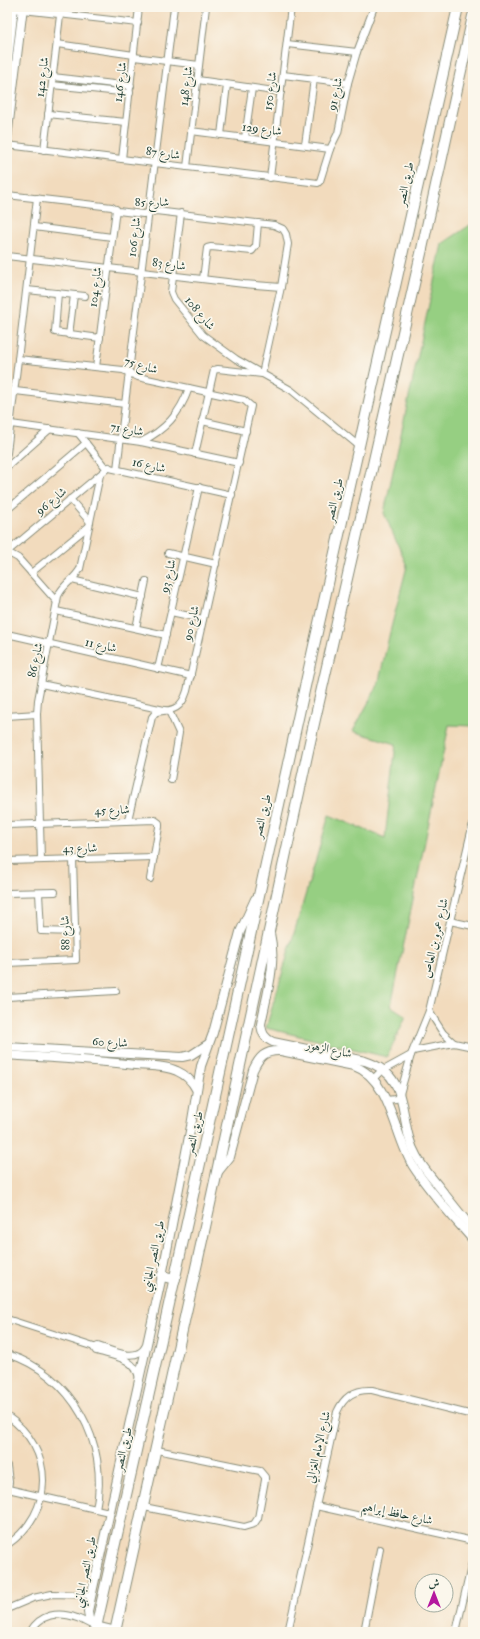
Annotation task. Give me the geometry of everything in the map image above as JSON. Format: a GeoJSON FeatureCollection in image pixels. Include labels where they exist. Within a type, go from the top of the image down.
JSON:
{"type":"FeatureCollection","features":[{"type":"Feature","properties":{"kind":"highway","name":"طريق النصر"},"geometry":{"type":"LineString","coordinates":[[96,1629],[175,1279],[317,631],[406,244],[458,7]]}},
{"type":"Feature","properties":{"kind":"highway"},"geometry":{"type":"LineString","coordinates":[[96,1629],[115,1632],[157,1450],[218,1172],[302,779],[473,16]]}},
{"type":"Feature","properties":{"kind":"highway"},"geometry":{"type":"LineString","coordinates":[[406,244],[422,249]]}},
{"type":"Feature","properties":{"kind":"highway"},"geometry":{"type":"LineString","coordinates":[[317,631],[325,638],[335,636]]}},
{"type":"Feature","properties":{"kind":"highway"},"geometry":{"type":"LineString","coordinates":[[313,650],[322,648],[330,655]]}},
{"type":"Feature","properties":{"kind":"highway"},"geometry":{"type":"LineString","coordinates":[[162,1276],[175,1279]]}},
{"type":"Feature","properties":{"kind":"street","name":"شارع 142"},"geometry":{"type":"LineString","coordinates":[[44,150],[61,7]]}},
{"type":"Feature","properties":{"kind":"street","name":"شارع 146"},"geometry":{"type":"LineString","coordinates":[[122,159],[140,7]]}},
{"type":"Feature","properties":{"kind":"street","name":"شارع 106"},"geometry":{"type":"LineString","coordinates":[[117,469],[174,7]]}},
{"type":"Feature","properties":{"kind":"street","name":"شارع 148"},"geometry":{"type":"LineString","coordinates":[[187,167],[206,7]]}},
{"type":"Feature","properties":{"kind":"street","name":"شارع 150"},"geometry":{"type":"LineString","coordinates":[[270,178],[291,7]]}},
{"type":"Feature","properties":{"kind":"street","name":"شارع 91"},"geometry":{"type":"LineString","coordinates":[[316,183],[320,181],[330,149],[338,132],[348,83],[357,52],[374,7]]}},
{"type":"Feature","properties":{"kind":"street"},"geometry":{"type":"LineString","coordinates":[[7,67],[10,23],[14,8],[60,15],[138,23]]}},
{"type":"Feature","properties":{"kind":"street"},"geometry":{"type":"LineString","coordinates":[[7,138],[23,9]]}},
{"type":"Feature","properties":{"kind":"street"},"geometry":{"type":"LineString","coordinates":[[10,23],[21,25]]}},
{"type":"Feature","properties":{"kind":"street"},"geometry":{"type":"LineString","coordinates":[[57,44],[199,65]]}},
{"type":"Feature","properties":{"kind":"street"},"geometry":{"type":"LineString","coordinates":[[287,44],[357,52]]}},
{"type":"Feature","properties":{"kind":"street"},"geometry":{"type":"LineString","coordinates":[[283,75],[348,83]]}},
{"type":"Feature","properties":{"kind":"street"},"geometry":{"type":"LineString","coordinates":[[53,77],[131,86]]}},
{"type":"Feature","properties":{"kind":"street"},"geometry":{"type":"LineString","coordinates":[[305,145],[314,79]]}},
{"type":"Feature","properties":{"kind":"street"},"geometry":{"type":"LineString","coordinates":[[198,80],[281,92]]}},
{"type":"Feature","properties":{"kind":"street"},"geometry":{"type":"LineString","coordinates":[[221,135],[227,84]]}},
{"type":"Feature","properties":{"kind":"street"},"geometry":{"type":"LineString","coordinates":[[52,85],[130,93]]}},
{"type":"Feature","properties":{"kind":"street"},"geometry":{"type":"LineString","coordinates":[[245,138],[252,88]]}},
{"type":"Feature","properties":{"kind":"street"},"geometry":{"type":"LineString","coordinates":[[48,114],[126,122]]}},
{"type":"Feature","properties":{"kind":"street","name":"شارع 129"},"geometry":{"type":"LineString","coordinates":[[191,131],[330,149]]}},
{"type":"Feature","properties":{"kind":"street","name":"شارع 87"},"geometry":{"type":"LineString","coordinates":[[7,145],[316,183]]}},
{"type":"Feature","properties":{"kind":"street","name":"شارع 85"},"geometry":{"type":"LineString","coordinates":[[7,195],[112,207],[120,211],[143,214],[156,210],[274,225],[283,229],[288,238],[281,287]]}},
{"type":"Feature","properties":{"kind":"street"},"geometry":{"type":"LineString","coordinates":[[7,453],[37,198]]}},
{"type":"Feature","properties":{"kind":"street","name":"شارع 104"},"geometry":{"type":"LineString","coordinates":[[96,367],[116,209]]}},
{"type":"Feature","properties":{"kind":"street","name":"شارع 108"},"geometry":{"type":"LineString","coordinates":[[181,213],[173,275],[172,292],[174,299],[202,335],[236,359],[282,384],[301,397],[346,437],[359,446]]}},
{"type":"Feature","properties":{"kind":"street"},"geometry":{"type":"LineString","coordinates":[[203,279],[206,251],[208,248],[211,247],[252,251],[256,246],[258,223]]}},
{"type":"Feature","properties":{"kind":"street"},"geometry":{"type":"LineString","coordinates":[[34,227],[112,237]]}},
{"type":"Feature","properties":{"kind":"street","name":"شارع 83"},"geometry":{"type":"LineString","coordinates":[[7,256],[281,287]]}},
{"type":"Feature","properties":{"kind":"street"},"geometry":{"type":"LineString","coordinates":[[195,454],[212,372],[216,369],[262,374],[281,287]]}},
{"type":"Feature","properties":{"kind":"street"},"geometry":{"type":"LineString","coordinates":[[27,290],[85,296]]}},
{"type":"Feature","properties":{"kind":"street"},"geometry":{"type":"LineString","coordinates":[[58,293],[54,331],[57,333],[70,335],[100,338]]}},
{"type":"Feature","properties":{"kind":"street"},"geometry":{"type":"LineString","coordinates":[[70,335],[74,295]]}},
{"type":"Feature","properties":{"kind":"street","name":"شارع 75"},"geometry":{"type":"LineString","coordinates":[[18,359],[123,370],[138,377],[247,401],[251,409]]}},
{"type":"Feature","properties":{"kind":"street"},"geometry":{"type":"LineString","coordinates":[[141,442],[159,432],[174,419],[185,400],[189,388]]}},
{"type":"Feature","properties":{"kind":"street"},"geometry":{"type":"LineString","coordinates":[[7,390],[125,404]]}},
{"type":"Feature","properties":{"kind":"street","name":"شارع 90"},"geometry":{"type":"LineString","coordinates":[[128,820],[152,717],[156,712],[170,711],[176,708],[185,698],[251,409]]}},
{"type":"Feature","properties":{"kind":"street"},"geometry":{"type":"LineString","coordinates":[[202,421],[246,431]]}},
{"type":"Feature","properties":{"kind":"street","name":"شارع 71"},"geometry":{"type":"LineString","coordinates":[[10,424],[141,442],[239,463]]}},
{"type":"Feature","properties":{"kind":"street"},"geometry":{"type":"LineString","coordinates":[[7,467],[50,429]]}},
{"type":"Feature","properties":{"kind":"street"},"geometry":{"type":"LineString","coordinates":[[78,433],[104,466],[108,467]]}},
{"type":"Feature","properties":{"kind":"street"},"geometry":{"type":"LineString","coordinates":[[7,510],[86,443]]}},
{"type":"Feature","properties":{"kind":"street","name":"شارع 16"},"geometry":{"type":"LineString","coordinates":[[108,467],[232,495]]}},
{"type":"Feature","properties":{"kind":"street","name":"شارع 96"},"geometry":{"type":"LineString","coordinates":[[7,552],[108,467]]}},
{"type":"Feature","properties":{"kind":"street","name":"شارع 86"},"geometry":{"type":"LineString","coordinates":[[41,860],[37,714],[41,684],[60,591],[72,580],[80,569],[100,475]]}},
{"type":"Feature","properties":{"kind":"street","name":"شارع 93"},"geometry":{"type":"LineString","coordinates":[[158,669],[199,487]]}},
{"type":"Feature","properties":{"kind":"street"},"geometry":{"type":"LineString","coordinates":[[32,573],[90,524],[70,499]]}},
{"type":"Feature","properties":{"kind":"street"},"geometry":{"type":"LineString","coordinates":[[7,552],[18,558],[57,602]]}},
{"type":"Feature","properties":{"kind":"street"},"geometry":{"type":"LineString","coordinates":[[168,553],[216,564]]}},
{"type":"Feature","properties":{"kind":"street"},"geometry":{"type":"LineString","coordinates":[[72,580],[143,597]]}},
{"type":"Feature","properties":{"kind":"street"},"geometry":{"type":"LineString","coordinates":[[136,628],[146,581]]}},
{"type":"Feature","properties":{"kind":"street"},"geometry":{"type":"LineString","coordinates":[[56,611],[166,635]]}},
{"type":"Feature","properties":{"kind":"street"},"geometry":{"type":"LineString","coordinates":[[171,612],[203,619]]}},
{"type":"Feature","properties":{"kind":"street","name":"شارع 11"},"geometry":{"type":"LineString","coordinates":[[7,634],[191,676]]}},
{"type":"Feature","properties":{"kind":"street"},"geometry":{"type":"LineString","coordinates":[[41,684],[170,711],[179,733],[171,780]]}},
{"type":"Feature","properties":{"kind":"street"},"geometry":{"type":"LineString","coordinates":[[7,716],[37,714]]}},
{"type":"Feature","properties":{"kind":"street","name":"شارع 45"},"geometry":{"type":"LineString","coordinates":[[7,825],[153,819],[159,823],[150,880]]}},
{"type":"Feature","properties":{"kind":"street","name":"شارع عمرو بن العاص"},"geometry":{"type":"LineString","coordinates":[[400,1094],[412,1053],[429,1011],[473,823]]}},
{"type":"Feature","properties":{"kind":"street","name":"شارع 43"},"geometry":{"type":"LineString","coordinates":[[7,861],[154,857]]}},
{"type":"Feature","properties":{"kind":"street","name":"شارع 88"},"geometry":{"type":"LineString","coordinates":[[7,963],[75,961],[77,957],[73,859]]}},
{"type":"Feature","properties":{"kind":"street","name":"طريق النصر الجانبي"},"geometry":{"type":"LineString","coordinates":[[96,1629],[88,1615],[91,1595],[162,1276],[201,1066],[208,1043],[213,1033],[240,932],[259,891]]}},
{"type":"Feature","properties":{"kind":"street"},"geometry":{"type":"LineString","coordinates":[[7,893],[55,892]]}},
{"type":"Feature","properties":{"kind":"street"},"geometry":{"type":"LineString","coordinates":[[39,893],[41,932],[76,932]]}},
{"type":"Feature","properties":{"kind":"street"},"geometry":{"type":"LineString","coordinates":[[450,921],[473,926]]}},
{"type":"Feature","properties":{"kind":"street","name":"شارع الزهور"},"geometry":{"type":"LineString","coordinates":[[270,933],[273,949],[273,963],[261,1024],[265,1037],[273,1042],[365,1061],[384,1070],[393,1078],[400,1094],[407,1133],[416,1156],[473,1229]]}},
{"type":"Feature","properties":{"kind":"street"},"geometry":{"type":"LineString","coordinates":[[7,997],[116,991]]}},
{"type":"Feature","properties":{"kind":"street"},"geometry":{"type":"LineString","coordinates":[[429,1011],[443,1033],[454,1042],[473,1047]]}},
{"type":"Feature","properties":{"kind":"street"},"geometry":{"type":"LineString","coordinates":[[373,1079],[384,1070],[412,1053],[454,1042]]}},
{"type":"Feature","properties":{"kind":"street","name":"شارع 60"},"geometry":{"type":"LineString","coordinates":[[7,1055],[112,1058],[182,1057],[192,1055],[208,1043]]}},
{"type":"Feature","properties":{"kind":"street","name":"شارع 60"},"geometry":{"type":"LineString","coordinates":[[7,1047],[112,1058],[176,1070],[185,1074],[192,1081],[196,1089]]}},
{"type":"Feature","properties":{"kind":"street","name":"شارع الزهور"},"geometry":{"type":"LineString","coordinates":[[218,1172],[230,1158],[253,1070],[260,1057],[264,1054],[269,1051],[281,1051],[360,1068],[373,1079],[386,1100],[413,1166],[473,1240]]}},
{"type":"Feature","properties":{"kind":"street"},"geometry":{"type":"LineString","coordinates":[[386,1100],[396,1099],[400,1094]]}},
{"type":"Feature","properties":{"kind":"street"},"geometry":{"type":"LineString","coordinates":[[7,1319],[94,1347],[98,1346],[129,1358],[135,1366],[139,1378]]}},
{"type":"Feature","properties":{"kind":"street"},"geometry":{"type":"LineString","coordinates":[[129,1358],[139,1354],[146,1346]]}},
{"type":"Feature","properties":{"kind":"street"},"geometry":{"type":"LineString","coordinates":[[7,1354],[31,1364],[49,1376],[65,1391],[84,1418],[93,1441],[98,1465],[96,1509]]}},
{"type":"Feature","properties":{"kind":"street","name":"شارع الإمام الغزالي"},"geometry":{"type":"LineString","coordinates":[[288,1632],[340,1404],[346,1397],[363,1389],[473,1415]]}},
{"type":"Feature","properties":{"kind":"street"},"geometry":{"type":"LineString","coordinates":[[7,1416],[28,1434],[37,1450],[43,1476],[41,1496],[37,1511],[28,1527],[7,1545]]}},
{"type":"Feature","properties":{"kind":"street"},"geometry":{"type":"LineString","coordinates":[[144,1507],[244,1527],[251,1526],[257,1521],[258,1518],[265,1480],[265,1477],[260,1471],[157,1450]]}},
{"type":"Feature","properties":{"kind":"street"},"geometry":{"type":"LineString","coordinates":[[7,1466],[9,1476],[8,1491],[41,1496],[109,1512]]}},
{"type":"Feature","properties":{"kind":"street","name":"شارع حافظ إبراهيم"},"geometry":{"type":"LineString","coordinates":[[316,1506],[473,1541]]}},
{"type":"Feature","properties":{"kind":"street"},"geometry":{"type":"LineString","coordinates":[[364,1632],[380,1549]]}},
{"type":"Feature","properties":{"kind":"street"},"geometry":{"type":"LineString","coordinates":[[456,1632],[473,1558]]}},
{"type":"Feature","properties":{"kind":"street"},"geometry":{"type":"LineString","coordinates":[[7,1609],[33,1598],[52,1594],[91,1595]]}},
{"type":"Feature","properties":{"kind":"street"},"geometry":{"type":"LineString","coordinates":[[30,1632],[34,1624],[41,1618],[50,1615],[62,1614],[76,1617],[96,1629]]}},
{"type":"Feature","properties":{"kind":"green space"},"geometry":{"type":"Polygon","coordinates":[[[473,223],[473,726],[449,725],[391,1006],[406,1016],[387,1057],[266,1028],[329,815],[385,838],[396,744],[353,731],[378,685],[407,566],[384,513],[442,244],[473,223]]]}}]}
